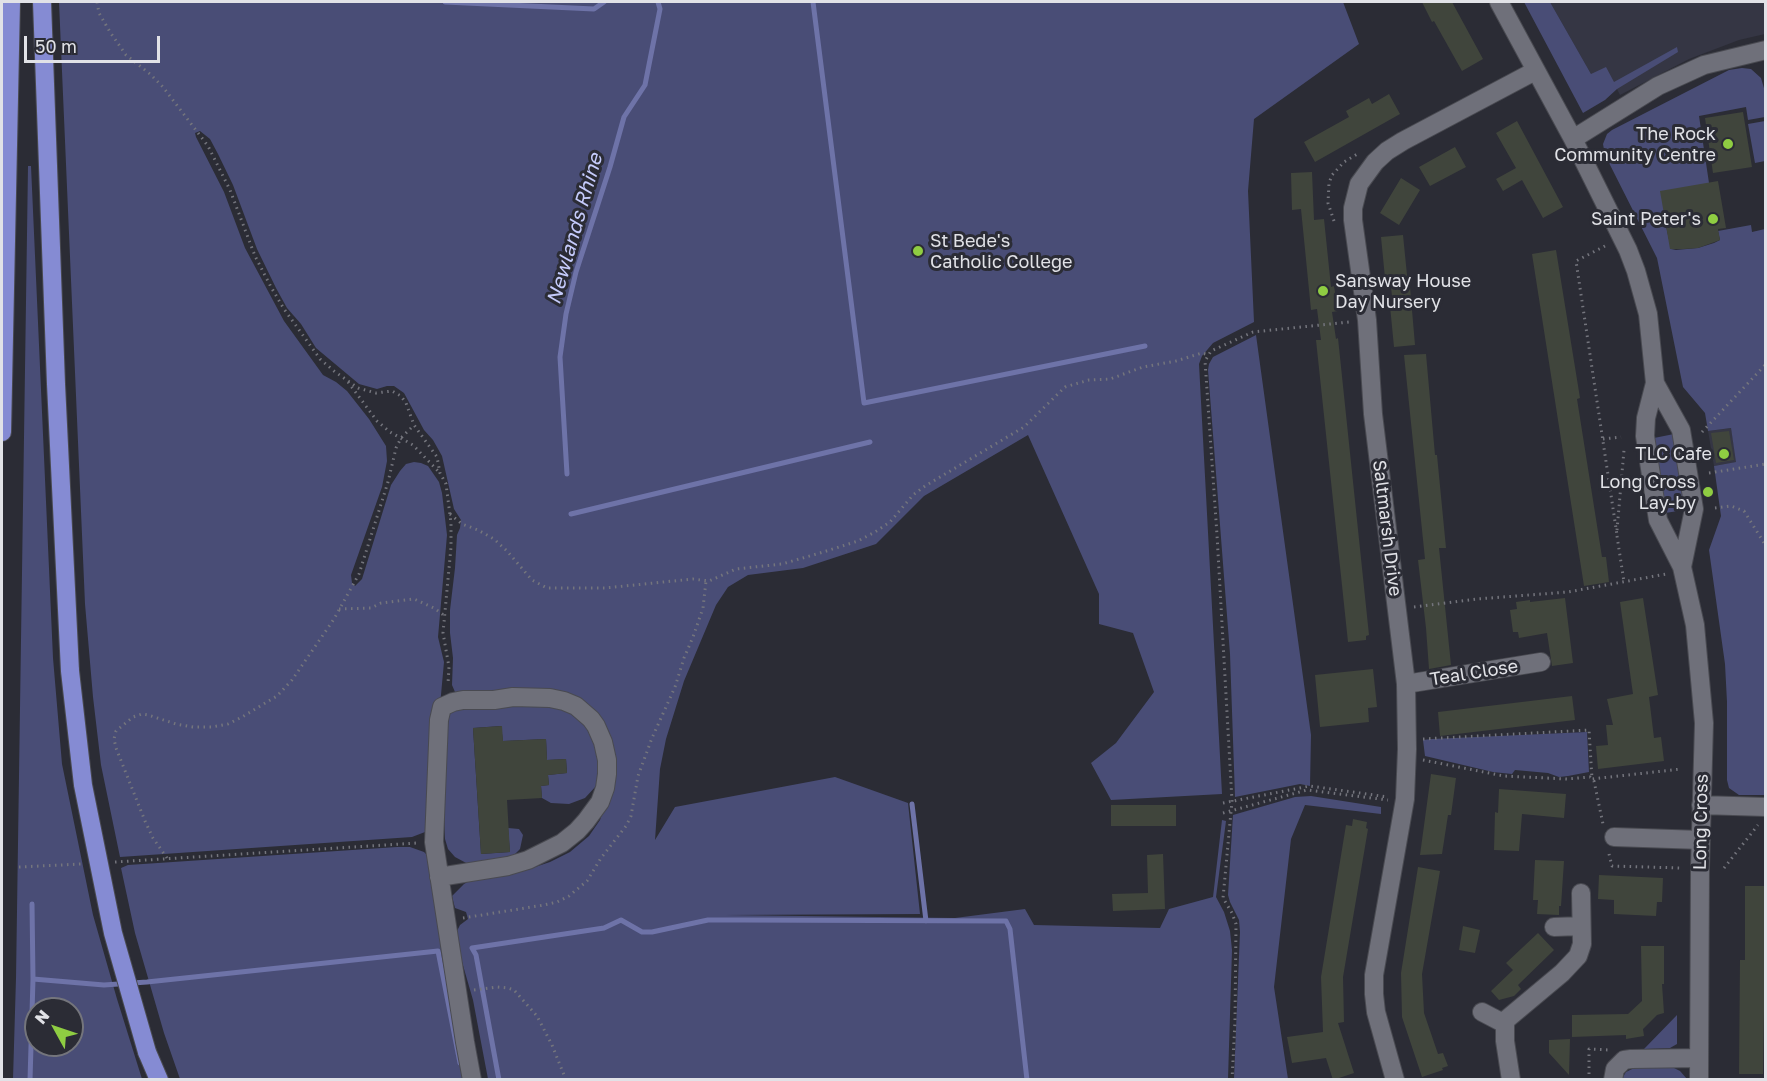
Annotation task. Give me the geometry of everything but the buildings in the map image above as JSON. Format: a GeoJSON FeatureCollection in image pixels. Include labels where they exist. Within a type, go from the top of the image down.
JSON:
{"type":"FeatureCollection","features":[{"type":"Feature","properties":{"kind":"highway"},"geometry":{"type":"LineString","coordinates":[[2,432],[11,2]]}},
{"type":"Feature","properties":{"kind":"highway"},"geometry":{"type":"LineString","coordinates":[[42,2],[56,384],[70,671],[85,797],[113,933],[147,1052],[159,1080]]}},
{"type":"Feature","properties":{"kind":"street","name":"Long Cross"},"geometry":{"type":"LineString","coordinates":[[1499,2],[1573,139],[1628,250],[1648,314],[1655,383],[1646,418],[1647,445],[1658,520],[1682,569],[1695,625],[1704,723],[1701,805],[1699,1080]]}},
{"type":"Feature","properties":{"kind":"street"},"geometry":{"type":"LineString","coordinates":[[1573,139],[1646,93],[1686,73],[1704,65],[1766,50]]}},
{"type":"Feature","properties":{"kind":"street","name":"Saltmarsh Drive"},"geometry":{"type":"LineString","coordinates":[[1395,1080],[1376,1012],[1374,975],[1405,801],[1406,684],[1373,414],[1367,320],[1353,220],[1355,197],[1359,184],[1367,172],[1387,151],[1535,71]]}},
{"type":"Feature","properties":{"kind":"street","name":"Long Cross"},"geometry":{"type":"LineString","coordinates":[[1655,383],[1681,430],[1694,509],[1682,569]]}},
{"type":"Feature","properties":{"kind":"street","name":"Teal Close"},"geometry":{"type":"LineString","coordinates":[[1406,684],[1541,662]]}},
{"type":"Feature","properties":{"kind":"street"},"geometry":{"type":"LineString","coordinates":[[439,877],[508,867],[528,860],[562,843],[586,821],[600,802],[605,788],[607,760],[596,726],[583,711],[564,701],[550,698],[513,697],[453,702],[442,707],[439,720],[434,842],[439,877],[472,1080]]}},
{"type":"Feature","properties":{"kind":"street"},"geometry":{"type":"LineString","coordinates":[[1701,805],[1762,815]]}},
{"type":"Feature","properties":{"kind":"street"},"geometry":{"type":"LineString","coordinates":[[1614,834],[1701,840]]}},
{"type":"Feature","properties":{"kind":"street"},"geometry":{"type":"LineString","coordinates":[[1511,1080],[1504,1041],[1505,1024],[1507,1019],[1578,956],[1582,944],[1581,893]]}},
{"type":"Feature","properties":{"kind":"street"},"geometry":{"type":"LineString","coordinates":[[1554,927],[1581,926]]}},
{"type":"Feature","properties":{"kind":"street"},"geometry":{"type":"LineString","coordinates":[[1482,1012],[1505,1024]]}},
{"type":"Feature","properties":{"kind":"street"},"geometry":{"type":"LineString","coordinates":[[1613,1080],[1615,1069],[1624,1060],[1699,1058]]}},
{"type":"Feature","properties":{"kind":"path"},"geometry":{"type":"LineString","coordinates":[[97,2],[99,13],[126,55],[163,87],[208,146],[230,190],[255,256],[271,287],[320,359],[346,380],[364,390],[376,393],[396,392],[406,403],[414,425],[437,457],[440,472],[446,484],[451,547],[443,633],[449,667],[448,685],[442,707]]}},
{"type":"Feature","properties":{"kind":"path"},"geometry":{"type":"LineString","coordinates":[[1609,244],[1576,261],[1624,582]]}},
{"type":"Feature","properties":{"kind":"path"},"geometry":{"type":"LineString","coordinates":[[1232,1080],[1236,924],[1223,898],[1232,801],[1217,535],[1204,361],[1212,351],[1253,332],[1367,320]]}},
{"type":"Feature","properties":{"kind":"path"},"geometry":{"type":"LineString","coordinates":[[450,514],[462,524],[494,539],[532,580],[547,588],[605,588],[693,579],[709,581],[736,569],[782,564],[820,554],[858,541],[875,532],[890,522],[913,495],[925,486],[1024,427],[1065,387],[1089,380],[1110,380],[1143,367],[1202,353],[1209,356]]}},
{"type":"Feature","properties":{"kind":"path"},"geometry":{"type":"LineString","coordinates":[[1702,432],[1766,364]]}},
{"type":"Feature","properties":{"kind":"path"},"geometry":{"type":"LineString","coordinates":[[346,380],[377,421],[421,452],[440,472]]}},
{"type":"Feature","properties":{"kind":"path"},"geometry":{"type":"LineString","coordinates":[[167,858],[153,838],[145,821],[116,748],[114,739],[118,729],[133,717],[142,714],[176,724],[212,727],[228,724],[277,696],[292,680],[339,609],[358,574],[388,482],[396,448],[401,438],[414,425]]}},
{"type":"Feature","properties":{"kind":"path"},"geometry":{"type":"LineString","coordinates":[[1603,439],[1622,437]]}},
{"type":"Feature","properties":{"kind":"path"},"geometry":{"type":"LineString","coordinates":[[1617,535],[1624,450]]}},
{"type":"Feature","properties":{"kind":"path"},"geometry":{"type":"LineString","coordinates":[[1709,473],[1766,464]]}},
{"type":"Feature","properties":{"kind":"path"},"geometry":{"type":"LineString","coordinates":[[1715,508],[1731,506],[1744,511],[1766,546]]}},
{"type":"Feature","properties":{"kind":"path"},"geometry":{"type":"LineString","coordinates":[[1397,609],[1477,599],[1568,592],[1682,569]]}},
{"type":"Feature","properties":{"kind":"path"},"geometry":{"type":"LineString","coordinates":[[339,609],[370,608],[381,603],[414,599],[445,616]]}},
{"type":"Feature","properties":{"kind":"path"},"geometry":{"type":"LineString","coordinates":[[1420,739],[1589,730],[1593,779],[1614,834],[1612,866],[1680,868]]}},
{"type":"Feature","properties":{"kind":"path"},"geometry":{"type":"LineString","coordinates":[[1407,759],[1420,759],[1504,776],[1567,779],[1590,777],[1593,779],[1681,769]]}},
{"type":"Feature","properties":{"kind":"path"},"geometry":{"type":"LineString","coordinates":[[1223,803],[1310,786],[1405,801]]}},
{"type":"Feature","properties":{"kind":"path"},"geometry":{"type":"LineString","coordinates":[[1223,813],[1307,790],[1405,801]]}},
{"type":"Feature","properties":{"kind":"path"},"geometry":{"type":"LineString","coordinates":[[1724,868],[1762,815]]}},
{"type":"Feature","properties":{"kind":"path"},"geometry":{"type":"LineString","coordinates":[[110,862],[434,842]]}},
{"type":"Feature","properties":{"kind":"path"},"geometry":{"type":"LineString","coordinates":[[19,867],[87,863]]}},
{"type":"Feature","properties":{"kind":"path"},"geometry":{"type":"LineString","coordinates":[[458,992],[497,987],[514,990],[537,1016],[566,1080]]}},
{"type":"Feature","properties":{"kind":"shaded area"},"geometry":{"type":"Polygon","coordinates":[[[59,2],[1343,2],[1359,44],[1254,119],[1248,191],[1254,322],[1213,343],[1202,356],[1199,364],[1222,794],[1111,800],[1091,763],[1116,743],[1154,692],[1133,633],[1099,624],[1099,594],[1028,435],[924,496],[876,544],[803,568],[748,575],[728,587],[716,605],[684,681],[666,739],[660,769],[655,840],[675,807],[835,777],[908,803],[920,914],[726,915],[955,918],[1025,909],[1034,925],[1160,928],[1169,909],[1213,897],[1222,820],[1226,821],[1216,897],[1230,931],[1232,950],[1228,1079],[488,1079],[473,1000],[458,948],[457,931],[460,925],[468,919],[466,912],[455,908],[452,896],[464,884],[476,877],[532,868],[550,862],[570,852],[589,836],[600,820],[608,797],[587,709],[455,692],[452,685],[450,610],[457,535],[461,520],[454,509],[442,456],[424,430],[404,393],[394,386],[377,389],[359,384],[316,348],[301,324],[287,308],[276,288],[257,249],[233,185],[218,154],[210,139],[200,131],[195,133],[196,137],[224,192],[245,248],[284,321],[323,375],[347,391],[386,446],[387,461],[382,487],[351,575],[355,586],[362,579],[391,485],[400,471],[406,464],[421,463],[428,466],[439,482],[447,535],[438,637],[444,662],[429,826],[425,832],[412,837],[120,857],[101,765],[85,604],[59,2]]]}},
{"type":"Feature","properties":{"kind":"shaded area"},"geometry":{"type":"Polygon","coordinates":[[[1524,2],[1550,2],[1591,74],[1606,67],[1614,82],[1677,47],[1678,52],[1617,89],[1605,100],[1583,113],[1524,2]]]}},
{"type":"Feature","properties":{"kind":"shaded area"},"geometry":{"type":"Polygon","coordinates":[[[1550,2],[1765,2],[1765,34],[1739,40],[1689,59],[1620,95],[1614,83],[1591,74],[1550,2]]]}},
{"type":"Feature","properties":{"kind":"shaded area"},"geometry":{"type":"Polygon","coordinates":[[[1751,69],[1761,78],[1766,95],[1765,117],[1748,120],[1746,107],[1699,116],[1709,183],[1666,224],[1660,225],[1661,227],[1666,226],[1671,249],[1676,250],[1698,248],[1714,243],[1720,240],[1718,231],[1751,225],[1752,232],[1765,229],[1765,795],[1739,795],[1729,788],[1727,780],[1725,664],[1709,550],[1721,516],[1714,466],[1736,462],[1731,428],[1708,431],[1705,413],[1683,387],[1657,258],[1605,155],[1603,144],[1607,134],[1612,130],[1729,70],[1751,69]]]}},
{"type":"Feature","properties":{"kind":"shaded area"},"geometry":{"type":"Polygon","coordinates":[[[1765,121],[1765,161],[1755,163],[1748,124],[1765,121]]]}},
{"type":"Feature","properties":{"kind":"shaded area"},"geometry":{"type":"Polygon","coordinates":[[[28,166],[31,166],[53,658],[62,764],[93,915],[142,1079],[13,1079],[28,166]]]}},
{"type":"Feature","properties":{"kind":"shaded area"},"geometry":{"type":"Polygon","coordinates":[[[1256,335],[1311,735],[1310,786],[1300,784],[1235,797],[1230,654],[1208,370],[1213,357],[1256,335]]]}},
{"type":"Feature","properties":{"kind":"shaded area"},"geometry":{"type":"Polygon","coordinates":[[[1731,428],[1737,462],[1714,466],[1708,431],[1731,428]]]}},
{"type":"Feature","properties":{"kind":"shaded area"},"geometry":{"type":"Polygon","coordinates":[[[1674,434],[1685,510],[1665,513],[1654,438],[1674,434]]]}},
{"type":"Feature","properties":{"kind":"shaded area"},"geometry":{"type":"Polygon","coordinates":[[[560,705],[582,714],[602,759],[597,785],[585,798],[569,804],[551,803],[542,798],[541,786],[549,785],[548,775],[567,773],[566,759],[547,760],[546,739],[503,741],[501,726],[473,728],[481,854],[510,852],[508,828],[519,829],[523,835],[520,849],[510,859],[470,865],[455,857],[448,849],[445,839],[442,766],[449,715],[455,708],[560,705]]]}},
{"type":"Feature","properties":{"kind":"shaded area"},"geometry":{"type":"Polygon","coordinates":[[[1587,732],[1589,772],[1559,777],[1548,773],[1515,770],[1512,774],[1493,772],[1425,756],[1423,740],[1432,739],[1587,732]]]}},
{"type":"Feature","properties":{"kind":"shaded area"},"geometry":{"type":"Polygon","coordinates":[[[1311,796],[1381,807],[1381,814],[1305,805],[1291,839],[1274,987],[1288,1079],[1234,1079],[1240,932],[1239,920],[1228,895],[1233,815],[1295,797],[1311,796]]]}},
{"type":"Feature","properties":{"kind":"shaded area"},"geometry":{"type":"Polygon","coordinates":[[[410,847],[428,856],[469,1079],[180,1079],[135,933],[121,868],[128,865],[410,847]]]}},
{"type":"Feature","properties":{"kind":"shaded area"},"geometry":{"type":"Polygon","coordinates":[[[1677,1015],[1677,1044],[1670,1048],[1644,1049],[1677,1015]]]}},
{"type":"Feature","properties":{"kind":"shaded area"},"geometry":{"type":"Polygon","coordinates":[[[1672,1067],[1680,1071],[1687,1079],[1621,1080],[1626,1072],[1634,1068],[1672,1067]]]}},
{"type":"Feature","properties":{"kind":"waterway"},"geometry":{"type":"LineString","coordinates":[[445,2],[594,9],[604,2]]}},
{"type":"Feature","properties":{"kind":"waterway","name":"Newlands Rhine"},"geometry":{"type":"LineString","coordinates":[[567,474],[560,357],[566,314],[576,272],[624,117],[645,85],[660,9],[658,2]]}},
{"type":"Feature","properties":{"kind":"waterway"},"geometry":{"type":"LineString","coordinates":[[813,2],[864,403],[1145,346]]}},
{"type":"Feature","properties":{"kind":"waterway"},"geometry":{"type":"LineString","coordinates":[[571,514],[870,442]]}},
{"type":"Feature","properties":{"kind":"waterway"},"geometry":{"type":"LineString","coordinates":[[912,804],[926,921]]}},
{"type":"Feature","properties":{"kind":"waterway"},"geometry":{"type":"LineString","coordinates":[[32,904],[33,979]]}},
{"type":"Feature","properties":{"kind":"waterway"},"geometry":{"type":"LineString","coordinates":[[499,1080],[476,955],[472,948],[604,928],[621,920],[642,932],[708,920],[1006,921],[1010,929],[1027,1080]]}},
{"type":"Feature","properties":{"kind":"waterway"},"geometry":{"type":"LineString","coordinates":[[30,1080],[33,979],[104,985],[438,951],[460,1063]]}},
{"type":"Feature","properties":{"kind":"place","name":"The Rock Community Centre"},"geometry":{"type":"Point","coordinates":[1728,144]}},
{"type":"Feature","properties":{"kind":"place","name":"Saint Peter's"},"geometry":{"type":"Point","coordinates":[1713,219]}},
{"type":"Feature","properties":{"kind":"place","name":"St Bede's Catholic College"},"geometry":{"type":"Point","coordinates":[918,251]}},
{"type":"Feature","properties":{"kind":"place","name":"Sansway House Day Nursery"},"geometry":{"type":"Point","coordinates":[1323,291]}},
{"type":"Feature","properties":{"kind":"place","name":"TLC Cafe"},"geometry":{"type":"Point","coordinates":[1724,454]}},
{"type":"Feature","properties":{"kind":"place","name":"Long Cross Lay-by"},"geometry":{"type":"Point","coordinates":[1708,492]}}]}
